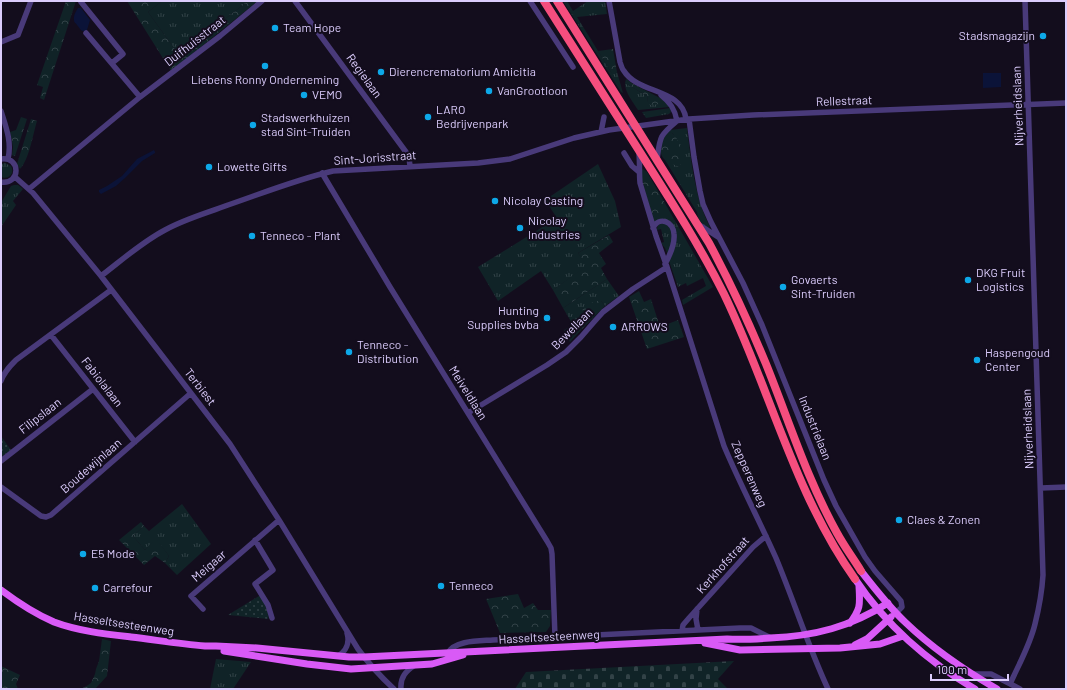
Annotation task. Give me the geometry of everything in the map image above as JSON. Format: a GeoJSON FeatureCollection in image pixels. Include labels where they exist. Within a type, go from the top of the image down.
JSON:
{"type":"FeatureCollection","features":[{"type":"Feature","properties":{"kind":"highway"},"geometry":{"type":"LineString","coordinates":[[544,1],[684,222],[723,292],[805,493],[822,527],[857,583]]}},
{"type":"Feature","properties":{"kind":"highway"},"geometry":{"type":"LineString","coordinates":[[557,1],[698,223],[725,272],[766,364],[800,454],[827,513],[846,548],[862,571]]}},
{"type":"Feature","properties":{"kind":"main road"},"geometry":{"type":"LineString","coordinates":[[862,571],[896,613],[930,644],[972,674],[997,689]]}},
{"type":"Feature","properties":{"kind":"main road"},"geometry":{"type":"LineString","coordinates":[[857,583],[878,610],[903,636],[939,665],[975,689]]}},
{"type":"Feature","properties":{"kind":"main road"},"geometry":{"type":"LineString","coordinates":[[850,623],[859,608],[860,598],[857,583]]}},
{"type":"Feature","properties":{"kind":"main road","name":"Hasseltsesteenweg"},"geometry":{"type":"LineString","coordinates":[[1,590],[29,609],[53,621],[68,627],[86,631],[115,636],[204,646],[256,648],[364,657],[727,639],[744,640],[806,635],[824,632],[850,623],[878,610],[888,603]]}},
{"type":"Feature","properties":{"kind":"main road","name":"Hasseltsesteenweg"},"geometry":{"type":"LineString","coordinates":[[853,646],[867,639],[896,613]]}},
{"type":"Feature","properties":{"kind":"main road","name":"Hasseltsesteenweg"},"geometry":{"type":"LineString","coordinates":[[204,646],[307,664],[351,669],[430,664],[464,654],[708,643],[740,650],[840,648],[880,644],[903,636]]}},
{"type":"Feature","properties":{"kind":"street"},"geometry":{"type":"LineString","coordinates":[[1,42],[18,35],[31,1]]}},
{"type":"Feature","properties":{"kind":"street","name":"Duifhuisstraat"},"geometry":{"type":"LineString","coordinates":[[28,188],[262,1]]}},
{"type":"Feature","properties":{"kind":"street","name":"Regielaan"},"geometry":{"type":"LineString","coordinates":[[295,1],[406,152],[409,158],[410,166]]}},
{"type":"Feature","properties":{"kind":"street"},"geometry":{"type":"LineString","coordinates":[[530,1],[573,67]]}},
{"type":"Feature","properties":{"kind":"street"},"geometry":{"type":"LineString","coordinates":[[609,1],[619,57],[624,72],[636,82],[658,93],[668,96],[678,103],[687,119]]}},
{"type":"Feature","properties":{"kind":"street","name":"Nijverheidslaan"},"geometry":{"type":"LineString","coordinates":[[1010,684],[1031,637],[1035,624],[1042,591],[1043,568],[1025,1]]}},
{"type":"Feature","properties":{"kind":"street"},"geometry":{"type":"LineString","coordinates":[[81,2],[123,54],[112,63]]}},
{"type":"Feature","properties":{"kind":"street"},"geometry":{"type":"LineString","coordinates":[[86,33],[140,97]]}},
{"type":"Feature","properties":{"kind":"street"},"geometry":{"type":"LineString","coordinates":[[657,160],[661,136],[677,120],[672,105],[658,93]]}},
{"type":"Feature","properties":{"kind":"street","name":"Rellestraat"},"geometry":{"type":"LineString","coordinates":[[624,128],[687,119],[1066,103]]}},
{"type":"Feature","properties":{"kind":"street"},"geometry":{"type":"LineString","coordinates":[[1,111],[8,135],[10,150],[8,159]]}},
{"type":"Feature","properties":{"kind":"street"},"geometry":{"type":"LineString","coordinates":[[601,132],[604,117]]}},
{"type":"Feature","properties":{"kind":"street","name":"Industrielaan"},"geometry":{"type":"LineString","coordinates":[[687,119],[700,191],[707,214],[743,283],[762,325],[836,506],[875,571],[901,601],[902,607],[896,613]]}},
{"type":"Feature","properties":{"kind":"street","name":"Sint-Jorisstraat"},"geometry":{"type":"LineString","coordinates":[[101,276],[155,235],[202,215],[322,173],[410,166],[478,163],[510,158],[574,138],[624,128]]}},
{"type":"Feature","properties":{"kind":"street","name":"Zepperenweg"},"geometry":{"type":"LineString","coordinates":[[624,152],[632,166],[639,172]]}},
{"type":"Feature","properties":{"kind":"street","name":"Zepperenweg"},"geometry":{"type":"LineString","coordinates":[[639,152],[640,183],[653,228],[724,446],[776,559],[828,689]]}},
{"type":"Feature","properties":{"kind":"street"},"geometry":{"type":"LineString","coordinates":[[1,160],[8,159],[16,166],[15,177],[9,182],[1,182]]}},
{"type":"Feature","properties":{"kind":"street","name":"Meiveldlaan"},"geometry":{"type":"LineString","coordinates":[[322,173],[390,287],[547,540],[552,554],[555,637]]}},
{"type":"Feature","properties":{"kind":"street","name":"Terbiest"},"geometry":{"type":"LineString","coordinates":[[15,177],[28,188],[48,211],[101,276],[236,452],[364,657],[372,668],[394,689]]}},
{"type":"Feature","properties":{"kind":"street"},"geometry":{"type":"LineString","coordinates":[[653,228],[658,223],[665,222],[669,223],[674,229],[674,239],[666,265]]}},
{"type":"Feature","properties":{"kind":"street","name":"Industrielaan"},"geometry":{"type":"LineString","coordinates":[[698,223],[721,240]]}},
{"type":"Feature","properties":{"kind":"street","name":"Bewellaan"},"geometry":{"type":"LineString","coordinates":[[468,414],[566,352],[603,312],[666,265]]}},
{"type":"Feature","properties":{"kind":"street"},"geometry":{"type":"LineString","coordinates":[[1,381],[8,368],[16,360],[111,290]]}},
{"type":"Feature","properties":{"kind":"street","name":"Fabiolalaan"},"geometry":{"type":"LineString","coordinates":[[51,335],[135,442]]}},
{"type":"Feature","properties":{"kind":"street","name":"Filipslaan"},"geometry":{"type":"LineString","coordinates":[[1,461],[93,389]]}},
{"type":"Feature","properties":{"kind":"street","name":"Boudewijnlaan"},"geometry":{"type":"LineString","coordinates":[[1,486],[41,516],[46,517],[55,512],[191,393]]}},
{"type":"Feature","properties":{"kind":"street"},"geometry":{"type":"LineString","coordinates":[[1041,488],[1066,487]]}},
{"type":"Feature","properties":{"kind":"street","name":"Meigaar"},"geometry":{"type":"LineString","coordinates":[[203,609],[191,596],[279,520]]}},
{"type":"Feature","properties":{"kind":"street","name":"Kerkhofstraat"},"geometry":{"type":"LineString","coordinates":[[682,631],[683,625],[697,609],[753,547],[766,536]]}},
{"type":"Feature","properties":{"kind":"street"},"geometry":{"type":"LineString","coordinates":[[255,540],[273,570],[255,584],[268,605],[272,618]]}},
{"type":"Feature","properties":{"kind":"street","name":"Kerkhofstraat"},"geometry":{"type":"LineString","coordinates":[[697,609],[696,619],[698,630]]}},
{"type":"Feature","properties":{"kind":"street","name":"Terbiest"},"geometry":{"type":"LineString","coordinates":[[338,656],[346,649],[347,645],[348,638],[345,628]]}},
{"type":"Feature","properties":{"kind":"street"},"geometry":{"type":"LineString","coordinates":[[448,653],[454,646],[463,643],[493,640],[740,628],[751,628],[771,638]]}},
{"type":"Feature","properties":{"kind":"street"},"geometry":{"type":"LineString","coordinates":[[401,689],[401,683],[404,675],[416,665]]}},
{"type":"Feature","properties":{"kind":"street"},"geometry":{"type":"LineString","coordinates":[[972,674],[991,674],[1020,689]]}},
{"type":"Feature","properties":{"kind":"green space"},"geometry":{"type":"Polygon","coordinates":[[[66,1],[76,1],[44,100],[40,98],[43,87],[37,85],[66,1]]]}},
{"type":"Feature","properties":{"kind":"green space"},"geometry":{"type":"Polygon","coordinates":[[[127,1],[162,1],[148,12],[179,55],[248,1],[258,1],[171,71],[127,1]]]}},
{"type":"Feature","properties":{"kind":"green space"},"geometry":{"type":"Polygon","coordinates":[[[162,1],[248,1],[179,55],[148,12],[162,1]]]}},
{"type":"Feature","properties":{"kind":"green space"},"geometry":{"type":"Polygon","coordinates":[[[563,1],[567,1],[573,11],[588,1],[605,1],[607,14],[577,17],[611,72],[617,72],[623,93],[621,92],[563,1]]]}},
{"type":"Feature","properties":{"kind":"green space"},"geometry":{"type":"Polygon","coordinates":[[[613,49],[617,72],[613,74],[598,51],[613,49]]]}},
{"type":"Feature","properties":{"kind":"green space"},"geometry":{"type":"Polygon","coordinates":[[[626,79],[660,98],[660,104],[650,105],[647,96],[625,83],[626,79]]]}},
{"type":"Feature","properties":{"kind":"green space"},"geometry":{"type":"Polygon","coordinates":[[[625,83],[647,96],[648,102],[660,104],[660,98],[670,107],[638,110],[628,94],[625,83]]]}},
{"type":"Feature","properties":{"kind":"green space"},"geometry":{"type":"Polygon","coordinates":[[[670,108],[671,112],[669,114],[646,118],[642,112],[670,108]]]}},
{"type":"Feature","properties":{"kind":"green space"},"geometry":{"type":"Polygon","coordinates":[[[21,117],[27,119],[14,156],[12,155],[13,147],[10,132],[16,130],[21,117]]]}},
{"type":"Feature","properties":{"kind":"green space"},"geometry":{"type":"Polygon","coordinates":[[[31,119],[37,121],[26,160],[20,169],[17,164],[31,119]]]}},
{"type":"Feature","properties":{"kind":"green space"},"geometry":{"type":"Polygon","coordinates":[[[687,128],[694,179],[705,216],[710,227],[709,228],[702,224],[699,220],[697,212],[665,160],[680,167],[674,135],[667,132],[670,130],[687,128]]]}},
{"type":"Feature","properties":{"kind":"green space"},"geometry":{"type":"Polygon","coordinates":[[[667,132],[672,133],[679,145],[681,154],[680,167],[666,161],[662,157],[661,146],[667,132]]]}},
{"type":"Feature","properties":{"kind":"green space"},"geometry":{"type":"Polygon","coordinates":[[[5,163],[11,166],[12,173],[9,177],[4,178],[1,177],[1,164],[5,163]]]}},
{"type":"Feature","properties":{"kind":"green space"},"geometry":{"type":"Polygon","coordinates":[[[598,164],[615,201],[621,227],[578,253],[587,266],[553,290],[541,271],[498,301],[478,267],[557,218],[545,200],[598,164]]]}},
{"type":"Feature","properties":{"kind":"green space"},"geometry":{"type":"Polygon","coordinates":[[[643,169],[647,172],[674,219],[670,222],[654,223],[642,180],[643,169]]]}},
{"type":"Feature","properties":{"kind":"green space"},"geometry":{"type":"Polygon","coordinates":[[[18,185],[23,189],[13,201],[16,205],[1,227],[2,201],[11,186],[18,185]]]}},
{"type":"Feature","properties":{"kind":"green space"},"geometry":{"type":"Polygon","coordinates":[[[674,219],[713,287],[683,305],[682,300],[706,286],[703,278],[687,286],[686,283],[678,287],[669,261],[674,249],[670,222],[674,219]]]}},
{"type":"Feature","properties":{"kind":"green space"},"geometry":{"type":"Polygon","coordinates":[[[662,223],[670,226],[673,239],[668,255],[661,243],[664,242],[661,229],[657,230],[658,225],[662,223]]]}},
{"type":"Feature","properties":{"kind":"green space"},"geometry":{"type":"Polygon","coordinates":[[[609,235],[613,242],[599,253],[606,264],[601,268],[607,279],[563,308],[553,290],[586,266],[578,253],[609,235]]]}},
{"type":"Feature","properties":{"kind":"green space"},"geometry":{"type":"Polygon","coordinates":[[[607,279],[619,296],[605,306],[601,301],[582,309],[584,313],[576,318],[582,329],[570,342],[564,330],[573,325],[563,308],[607,279]]]}},
{"type":"Feature","properties":{"kind":"green space"},"geometry":{"type":"Polygon","coordinates":[[[639,291],[644,302],[651,299],[660,327],[678,320],[684,337],[647,349],[629,297],[639,291]]]}},
{"type":"Feature","properties":{"kind":"green space"},"geometry":{"type":"Polygon","coordinates":[[[601,301],[605,306],[582,329],[575,318],[584,313],[582,309],[588,304],[601,301]]]}},
{"type":"Feature","properties":{"kind":"green space"},"geometry":{"type":"Polygon","coordinates":[[[1,436],[11,450],[1,457],[1,436]]]}},
{"type":"Feature","properties":{"kind":"green space"},"geometry":{"type":"Polygon","coordinates":[[[182,504],[211,544],[177,575],[165,563],[169,556],[156,539],[145,550],[133,536],[144,526],[149,531],[182,504]]]}},
{"type":"Feature","properties":{"kind":"green space"},"geometry":{"type":"Polygon","coordinates":[[[141,522],[144,526],[133,536],[145,550],[156,538],[169,556],[165,563],[155,556],[144,565],[119,540],[141,522]]]}},
{"type":"Feature","properties":{"kind":"green space"},"geometry":{"type":"Polygon","coordinates":[[[518,594],[524,608],[533,603],[538,610],[551,610],[550,626],[546,632],[500,633],[486,599],[518,594]]]}},
{"type":"Feature","properties":{"kind":"green space"},"geometry":{"type":"Polygon","coordinates":[[[261,596],[267,607],[269,613],[268,619],[228,615],[261,596]]]}},
{"type":"Feature","properties":{"kind":"green space"},"geometry":{"type":"Polygon","coordinates":[[[102,639],[111,641],[107,676],[95,689],[80,689],[91,683],[95,674],[99,661],[102,639]]]}},
{"type":"Feature","properties":{"kind":"green space"},"geometry":{"type":"Polygon","coordinates":[[[216,659],[251,662],[233,689],[210,689],[216,659]]]}},
{"type":"Feature","properties":{"kind":"green space"},"geometry":{"type":"Polygon","coordinates":[[[734,661],[718,679],[728,689],[515,689],[526,672],[734,661]]]}},
{"type":"Feature","properties":{"kind":"green space"},"geometry":{"type":"Polygon","coordinates":[[[1,666],[20,675],[16,684],[18,689],[1,689],[1,666]]]}},
{"type":"Feature","properties":{"kind":"water"},"geometry":{"type":"Polygon","coordinates":[[[78,8],[81,8],[90,20],[87,30],[85,31],[74,22],[74,15],[78,8]]]}},
{"type":"Feature","properties":{"kind":"water"},"geometry":{"type":"Polygon","coordinates":[[[983,73],[1001,73],[1001,87],[983,88],[983,73]]]}},
{"type":"Feature","properties":{"kind":"water"},"geometry":{"type":"Polygon","coordinates":[[[154,150],[155,153],[142,161],[116,186],[101,194],[99,192],[99,190],[122,176],[137,159],[154,150]]]}},
{"type":"Feature","properties":{"kind":"place","name":"Team Hope"},"geometry":{"type":"Point","coordinates":[275,28]}},
{"type":"Feature","properties":{"kind":"place","name":"Stadsmagazijn"},"geometry":{"type":"Point","coordinates":[1043,36]}},
{"type":"Feature","properties":{"kind":"place","name":"Liebens Ronny Onderneming"},"geometry":{"type":"Point","coordinates":[265,66]}},
{"type":"Feature","properties":{"kind":"place","name":"Dierencrematorium Amicitia"},"geometry":{"type":"Point","coordinates":[381,72]}},
{"type":"Feature","properties":{"kind":"place","name":"VanGrootloon"},"geometry":{"type":"Point","coordinates":[489,91]}},
{"type":"Feature","properties":{"kind":"place","name":"VEMO"},"geometry":{"type":"Point","coordinates":[304,95]}},
{"type":"Feature","properties":{"kind":"place","name":"LARO Bedrijvenpark"},"geometry":{"type":"Point","coordinates":[428,117]}},
{"type":"Feature","properties":{"kind":"place","name":"Stadswerkhuizen stad Sint-Truiden"},"geometry":{"type":"Point","coordinates":[253,125]}},
{"type":"Feature","properties":{"kind":"place","name":"Lowette Gifts"},"geometry":{"type":"Point","coordinates":[209,167]}},
{"type":"Feature","properties":{"kind":"place","name":"Nicolay Casting"},"geometry":{"type":"Point","coordinates":[495,201]}},
{"type":"Feature","properties":{"kind":"place","name":"Nicolay Industries"},"geometry":{"type":"Point","coordinates":[520,228]}},
{"type":"Feature","properties":{"kind":"place","name":"Tenneco - Plant"},"geometry":{"type":"Point","coordinates":[252,236]}},
{"type":"Feature","properties":{"kind":"place","name":"DKG Fruit Logistics"},"geometry":{"type":"Point","coordinates":[968,280]}},
{"type":"Feature","properties":{"kind":"place","name":"Govaerts Sint-Truiden"},"geometry":{"type":"Point","coordinates":[783,287]}},
{"type":"Feature","properties":{"kind":"place","name":"Hunting Supplies bvba"},"geometry":{"type":"Point","coordinates":[547,318]}},
{"type":"Feature","properties":{"kind":"place","name":"ARROWS"},"geometry":{"type":"Point","coordinates":[613,327]}},
{"type":"Feature","properties":{"kind":"place","name":"Tenneco - Distribution"},"geometry":{"type":"Point","coordinates":[349,352]}},
{"type":"Feature","properties":{"kind":"place","name":"Haspengoud Center"},"geometry":{"type":"Point","coordinates":[977,360]}},
{"type":"Feature","properties":{"kind":"place","name":"Claes & Zonen"},"geometry":{"type":"Point","coordinates":[899,520]}},
{"type":"Feature","properties":{"kind":"place","name":"E5 Mode"},"geometry":{"type":"Point","coordinates":[83,554]}},
{"type":"Feature","properties":{"kind":"place","name":"Tenneco"},"geometry":{"type":"Point","coordinates":[441,586]}},
{"type":"Feature","properties":{"kind":"place","name":"Carrefour"},"geometry":{"type":"Point","coordinates":[95,588]}}]}
